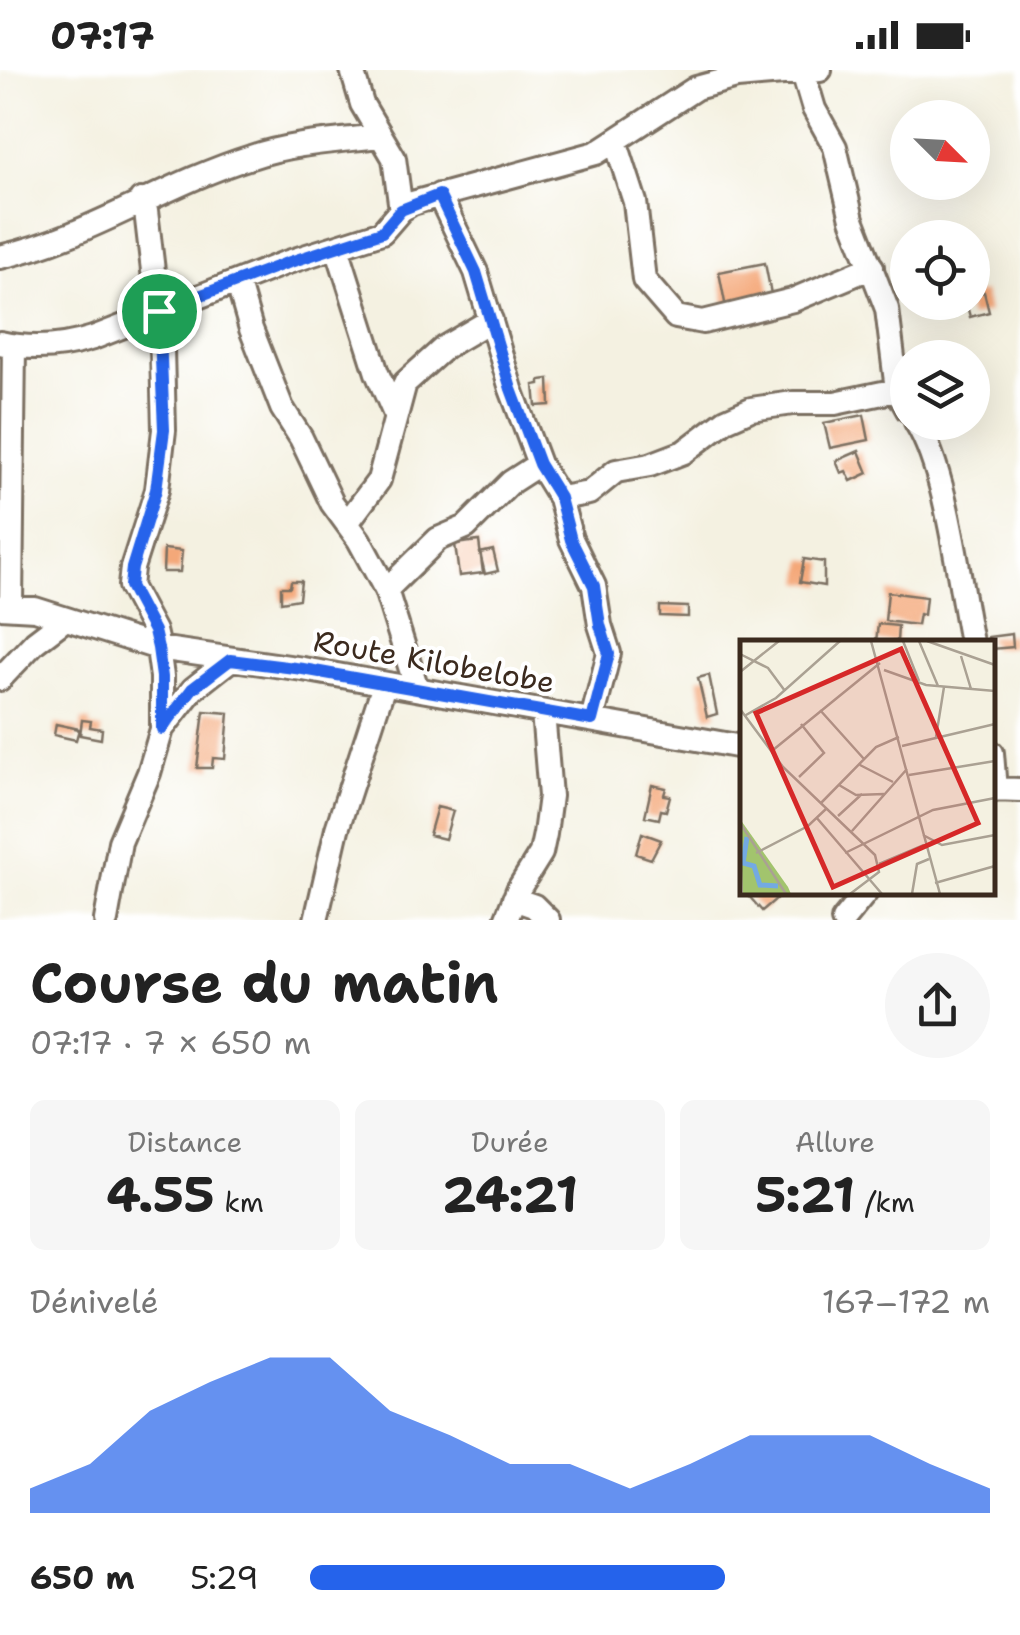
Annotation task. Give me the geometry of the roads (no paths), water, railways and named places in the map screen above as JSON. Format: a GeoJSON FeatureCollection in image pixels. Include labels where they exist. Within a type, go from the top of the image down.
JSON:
{"type":"FeatureCollection","features":[{"type":"Feature","properties":{"kind":"street"},"geometry":{"type":"LineString","coordinates":[[352,70],[362,104],[394,158],[401,210]]}},
{"type":"Feature","properties":{"kind":"street"},"geometry":{"type":"LineString","coordinates":[[5,606],[7,345],[70,345],[284,264],[382,232],[401,210],[439,195],[596,153],[696,88],[737,77],[812,71],[814,108],[835,147],[852,220],[872,267],[893,340]]}},
{"type":"Feature","properties":{"kind":"street"},"geometry":{"type":"LineString","coordinates":[[0,257],[64,240],[141,200],[253,156],[380,136]]}},
{"type":"Feature","properties":{"kind":"street"},"geometry":{"type":"LineString","coordinates":[[616,142],[634,202],[644,280],[676,317],[702,322],[793,300],[872,267]]}},
{"type":"Feature","properties":{"kind":"street"},"geometry":{"type":"LineString","coordinates":[[439,195],[476,272],[511,389],[539,464],[560,498],[571,540],[594,586],[600,625],[608,646],[592,720]]}},
{"type":"Feature","properties":{"kind":"street"},"geometry":{"type":"LineString","coordinates":[[106,920],[118,850],[162,729],[158,648],[154,631],[130,586],[156,490],[164,430],[159,311],[146,211],[141,200]]}},
{"type":"Feature","properties":{"kind":"street"},"geometry":{"type":"LineString","coordinates":[[337,248],[394,412]]}},
{"type":"Feature","properties":{"kind":"street"},"geometry":{"type":"LineString","coordinates":[[238,284],[272,388],[332,503],[372,560],[386,590],[418,689]]}},
{"type":"Feature","properties":{"kind":"street"},"geometry":{"type":"LineString","coordinates":[[346,522],[378,480],[404,383],[425,362],[492,320]]}},
{"type":"Feature","properties":{"kind":"street"},"geometry":{"type":"LineString","coordinates":[[560,498],[589,493],[616,471],[684,452],[726,420],[751,410],[794,403],[890,401]]}},
{"type":"Feature","properties":{"kind":"street"},"geometry":{"type":"LineString","coordinates":[[925,440],[938,480],[971,640]]}},
{"type":"Feature","properties":{"kind":"street"},"geometry":{"type":"LineString","coordinates":[[386,590],[438,539],[466,527],[511,482],[539,464]]}},
{"type":"Feature","properties":{"kind":"street","name":"Route Kilobelobe"},"geometry":{"type":"LineString","coordinates":[[5,606],[35,610],[158,648],[303,669],[740,747]]}},
{"type":"Feature","properties":{"kind":"street"},"geometry":{"type":"LineString","coordinates":[[0,678],[64,620]]}},
{"type":"Feature","properties":{"kind":"street"},"geometry":{"type":"LineString","coordinates":[[162,729],[192,689],[230,660]]}},
{"type":"Feature","properties":{"kind":"street"},"geometry":{"type":"LineString","coordinates":[[316,920],[337,829],[384,684]]}},
{"type":"Feature","properties":{"kind":"street"},"geometry":{"type":"LineString","coordinates":[[510,909],[541,854],[550,796],[544,712]]}},
{"type":"Feature","properties":{"kind":"street"},"geometry":{"type":"LineString","coordinates":[[843,920],[864,895]]}},
{"type":"Feature","properties":{"kind":"street"},"geometry":{"type":"LineString","coordinates":[[510,909],[534,906],[548,920]]}}]}
